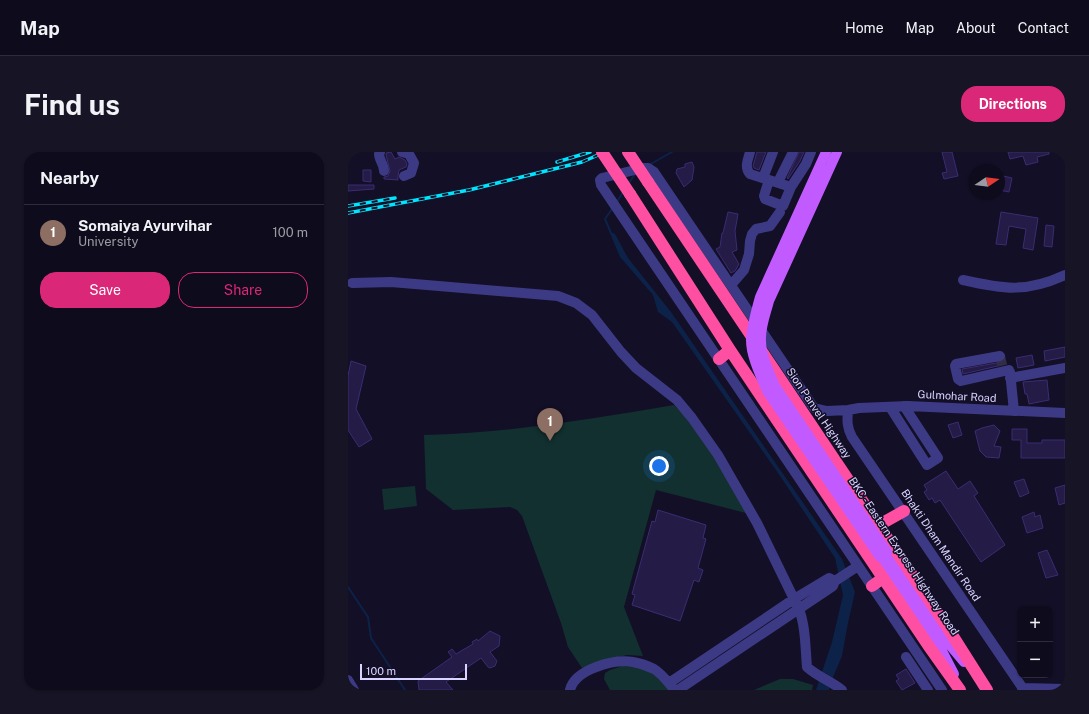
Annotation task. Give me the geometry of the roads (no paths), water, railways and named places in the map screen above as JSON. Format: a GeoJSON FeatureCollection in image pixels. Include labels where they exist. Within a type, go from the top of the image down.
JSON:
{"type":"FeatureCollection","features":[{"type":"Feature","properties":{"kind":"highway"},"geometry":{"type":"LineString","coordinates":[[602,152],[730,350],[883,578],[961,690]]}},
{"type":"Feature","properties":{"kind":"highway","name":"Sion Panvel Highway"},"geometry":{"type":"LineString","coordinates":[[628,152],[949,630],[986,688]]}},
{"type":"Feature","properties":{"kind":"highway"},"geometry":{"type":"LineString","coordinates":[[718,359],[730,350]]}},
{"type":"Feature","properties":{"kind":"highway"},"geometry":{"type":"LineString","coordinates":[[879,526],[904,511]]}},
{"type":"Feature","properties":{"kind":"highway"},"geometry":{"type":"LineString","coordinates":[[872,586],[883,578]]}},
{"type":"Feature","properties":{"kind":"main road","name":"BKC - Eastern Express Highway Road"},"geometry":{"type":"LineString","coordinates":[[826,152],[760,297],[754,319],[751,341],[757,366],[767,391],[883,555],[944,638],[986,688]]}},
{"type":"Feature","properties":{"kind":"main road","name":"BKC - Eastern Express Highway Road"},"geometry":{"type":"LineString","coordinates":[[837,152],[769,301],[761,341],[765,363],[775,386],[938,643],[961,690]]}},
{"type":"Feature","properties":{"kind":"street"},"geometry":{"type":"LineString","coordinates":[[380,152],[378,154],[384,171]]}},
{"type":"Feature","properties":{"kind":"street"},"geometry":{"type":"LineString","coordinates":[[402,152],[409,154],[414,163],[414,168],[411,173],[404,176]]}},
{"type":"Feature","properties":{"kind":"street"},"geometry":{"type":"LineString","coordinates":[[750,152],[746,165],[750,174],[791,187]]}},
{"type":"Feature","properties":{"kind":"street"},"geometry":{"type":"LineString","coordinates":[[773,152],[770,180],[764,196],[765,199],[782,206],[784,205],[791,187],[806,164],[811,152]]}},
{"type":"Feature","properties":{"kind":"street"},"geometry":{"type":"LineString","coordinates":[[770,180],[793,152]]}},
{"type":"Feature","properties":{"kind":"street"},"geometry":{"type":"LineString","coordinates":[[780,212],[770,226],[756,229],[752,234],[749,254],[744,270],[731,285],[658,177],[646,168],[600,180],[601,185],[614,205],[718,359],[855,568],[872,586],[942,690]]}},
{"type":"Feature","properties":{"kind":"street"},"geometry":{"type":"LineString","coordinates":[[963,280],[995,287],[1016,288],[1035,286],[1065,275]]}},
{"type":"Feature","properties":{"kind":"street"},"geometry":{"type":"LineString","coordinates":[[352,283],[391,282],[558,296],[576,303],[592,315],[636,368],[677,400],[692,418],[718,456],[757,523],[794,599],[800,608],[807,667],[842,690]]}},
{"type":"Feature","properties":{"kind":"street","name":"Gulmohar Road"},"geometry":{"type":"LineString","coordinates":[[731,285],[814,408],[827,411],[904,406],[1065,413]]}},
{"type":"Feature","properties":{"kind":"street"},"geometry":{"type":"LineString","coordinates":[[1000,356],[956,364],[955,366],[958,379],[961,381],[1007,371],[1065,368]]}},
{"type":"Feature","properties":{"kind":"street"},"geometry":{"type":"LineString","coordinates":[[1007,371],[1014,411]]}},
{"type":"Feature","properties":{"kind":"street"},"geometry":{"type":"LineString","coordinates":[[890,407],[927,465],[938,458],[904,406]]}},
{"type":"Feature","properties":{"kind":"street","name":"Bhakti Dham Mandir Road"},"geometry":{"type":"LineString","coordinates":[[848,410],[847,422],[850,432],[1023,689]]}},
{"type":"Feature","properties":{"kind":"street"},"geometry":{"type":"LineString","coordinates":[[899,422],[911,416]]}},
{"type":"Feature","properties":{"kind":"street"},"geometry":{"type":"LineString","coordinates":[[678,690],[833,586],[836,580],[855,568]]}},
{"type":"Feature","properties":{"kind":"street"},"geometry":{"type":"LineString","coordinates":[[570,690],[572,683],[581,674],[615,662],[634,662],[655,669],[672,686],[794,599],[829,578],[836,580]]}},
{"type":"Feature","properties":{"kind":"street"},"geometry":{"type":"LineString","coordinates":[[906,656],[928,690]]}},
{"type":"Feature","properties":{"kind":"street"},"geometry":{"type":"LineString","coordinates":[[348,680],[354,690]]}},
{"type":"Feature","properties":{"kind":"street"},"geometry":{"type":"LineString","coordinates":[[1023,689],[1065,689]]}},
{"type":"Feature","properties":{"kind":"water"},"geometry":{"type":"Polygon","coordinates":[[[609,231],[615,234],[628,258],[671,312],[842,559],[855,592],[842,656],[829,690],[816,690],[832,642],[843,595],[835,558],[778,473],[672,322],[658,312],[653,295],[620,257],[609,231]]]}},
{"type":"Feature","properties":{"kind":"waterway"},"geometry":{"type":"LineString","coordinates":[[649,165],[672,152]]}},
{"type":"Feature","properties":{"kind":"waterway"},"geometry":{"type":"LineString","coordinates":[[629,183],[635,174]]}},
{"type":"Feature","properties":{"kind":"waterway"},"geometry":{"type":"LineString","coordinates":[[617,202],[623,192]]}},
{"type":"Feature","properties":{"kind":"waterway"},"geometry":{"type":"LineString","coordinates":[[611,233],[605,219],[612,209]]}},
{"type":"Feature","properties":{"kind":"waterway"},"geometry":{"type":"LineString","coordinates":[[348,587],[368,617],[371,638],[405,690]]}},
{"type":"Feature","properties":{"kind":"tunnel"},"geometry":{"type":"LineString","coordinates":[[1000,356],[1003,369]]}},
{"type":"Feature","properties":{"kind":"railway"},"geometry":{"type":"LineString","coordinates":[[557,162],[590,152]]}},
{"type":"Feature","properties":{"kind":"railway"},"geometry":{"type":"LineString","coordinates":[[348,213],[469,190],[582,162],[605,152]]}},
{"type":"Feature","properties":{"kind":"railway"},"geometry":{"type":"LineString","coordinates":[[348,206],[395,198]]}},
{"type":"Feature","properties":{"kind":"place","name":"Somaiya Ayurvihar"},"geometry":{"type":"Point","coordinates":[550,441]}}]}
